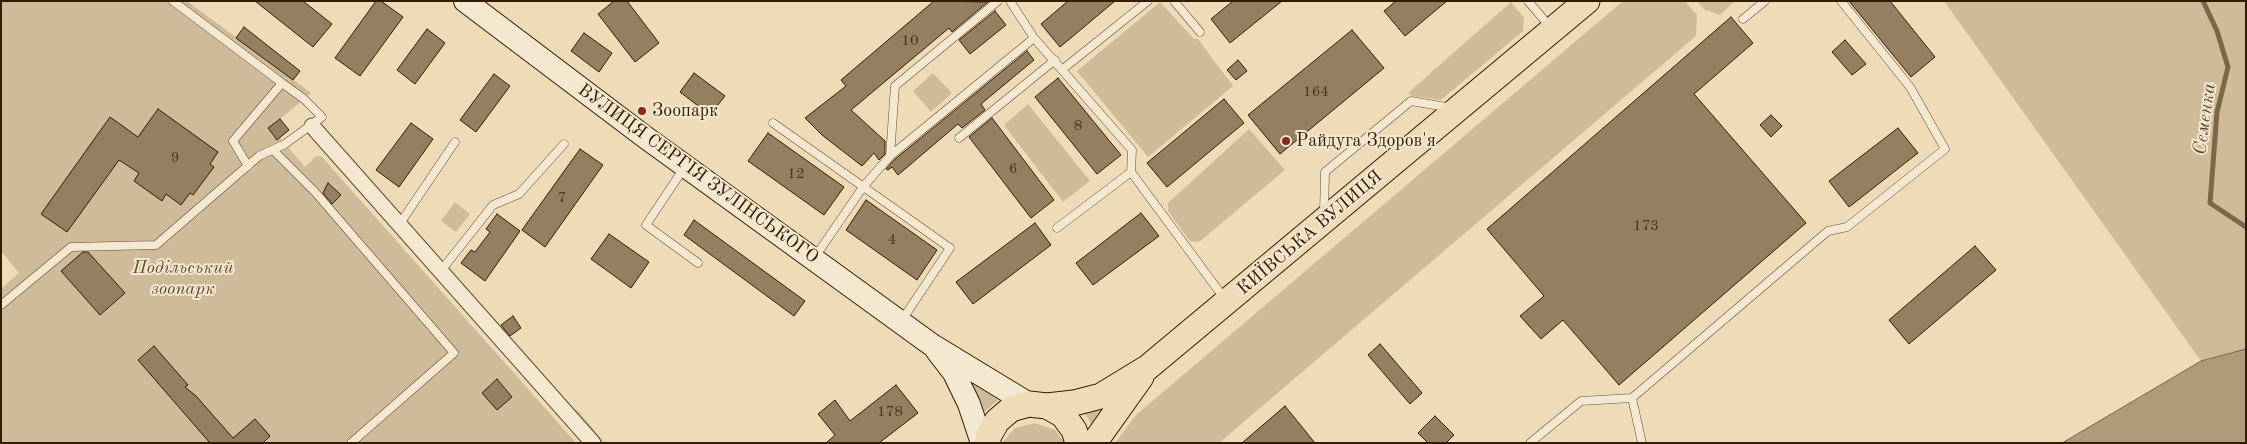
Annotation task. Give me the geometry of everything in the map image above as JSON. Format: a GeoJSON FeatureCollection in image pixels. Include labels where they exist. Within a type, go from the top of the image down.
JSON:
{"type":"FeatureCollection","features":[{"type":"Feature","properties":{"kind":"main road","name":"КИЇВСЬКА ВУЛИЦЯ"},"geometry":{"type":"LineString","coordinates":[[1147,368],[1587,1]]}},
{"type":"Feature","properties":{"kind":"main road"},"geometry":{"type":"LineString","coordinates":[[988,443],[988,437],[997,421],[1011,409],[1074,403],[1101,396],[1147,368]]}},
{"type":"Feature","properties":{"kind":"main road"},"geometry":{"type":"LineString","coordinates":[[1094,443],[1147,368]]}},
{"type":"Feature","properties":{"kind":"main road"},"geometry":{"type":"LineString","coordinates":[[1038,405],[1063,415],[1074,430],[1078,443]]}},
{"type":"Feature","properties":{"kind":"street","name":"ВУЛИЦЯ СЕРГІЯ ЗУЛІНСЬКОГО"},"geometry":{"type":"LineString","coordinates":[[465,1],[686,166],[932,344]]}},
{"type":"Feature","properties":{"kind":"street"},"geometry":{"type":"LineString","coordinates":[[312,126],[593,443]]}},
{"type":"Feature","properties":{"kind":"street"},"geometry":{"type":"LineString","coordinates":[[932,344],[1038,405]]}},
{"type":"Feature","properties":{"kind":"street"},"geometry":{"type":"LineString","coordinates":[[932,344],[954,373],[965,396],[982,443]]}},
{"type":"Feature","properties":{"kind":"lane"},"geometry":{"type":"LineString","coordinates":[[1,305],[71,246],[156,245],[259,156],[273,150],[312,126],[322,117],[304,98],[173,1]]}},
{"type":"Feature","properties":{"kind":"lane"},"geometry":{"type":"LineString","coordinates":[[890,156],[895,86],[998,1]]}},
{"type":"Feature","properties":{"kind":"lane"},"geometry":{"type":"LineString","coordinates":[[1010,1],[1034,38],[1132,150],[1131,172],[1227,302]]}},
{"type":"Feature","properties":{"kind":"lane"},"geometry":{"type":"LineString","coordinates":[[1062,69],[1148,1]]}},
{"type":"Feature","properties":{"kind":"lane"},"geometry":{"type":"LineString","coordinates":[[1174,1],[1200,32]]}},
{"type":"Feature","properties":{"kind":"lane"},"geometry":{"type":"LineString","coordinates":[[1528,1],[1553,30]]}},
{"type":"Feature","properties":{"kind":"lane"},"geometry":{"type":"LineString","coordinates":[[1743,19],[1765,1]]}},
{"type":"Feature","properties":{"kind":"lane"},"geometry":{"type":"LineString","coordinates":[[1530,443],[1581,401],[1632,398],[1828,231],[1847,227],[1945,149],[1910,86],[1841,1]]}},
{"type":"Feature","properties":{"kind":"lane"},"geometry":{"type":"LineString","coordinates":[[814,259],[864,186],[890,156],[1034,38]]}},
{"type":"Feature","properties":{"kind":"lane"},"geometry":{"type":"LineString","coordinates":[[959,138],[1055,60]]}},
{"type":"Feature","properties":{"kind":"lane"},"geometry":{"type":"LineString","coordinates":[[248,166],[233,141],[282,83]]}},
{"type":"Feature","properties":{"kind":"lane"},"geometry":{"type":"LineString","coordinates":[[1324,221],[1325,172],[1411,101],[1458,109]]}},
{"type":"Feature","properties":{"kind":"lane"},"geometry":{"type":"LineString","coordinates":[[773,123],[950,248],[900,321]]}},
{"type":"Feature","properties":{"kind":"lane"},"geometry":{"type":"LineString","coordinates":[[399,225],[454,142]]}},
{"type":"Feature","properties":{"kind":"lane"},"geometry":{"type":"LineString","coordinates":[[440,272],[493,205],[519,194],[564,144]]}},
{"type":"Feature","properties":{"kind":"lane"},"geometry":{"type":"LineString","coordinates":[[273,150],[315,192],[454,353],[351,443]]}},
{"type":"Feature","properties":{"kind":"lane"},"geometry":{"type":"LineString","coordinates":[[686,166],[646,225],[698,263]]}},
{"type":"Feature","properties":{"kind":"lane"},"geometry":{"type":"LineString","coordinates":[[1057,228],[1131,172]]}},
{"type":"Feature","properties":{"kind":"lane"},"geometry":{"type":"LineString","coordinates":[[1632,398],[1642,443]]}},
{"type":"Feature","properties":{"kind":"green space","name":"Подільський зоопарк"},"geometry":{"type":"Polygon","coordinates":[[[1,1],[187,1],[311,93],[268,129],[277,140],[280,138],[305,167],[316,156],[322,157],[576,443],[1,443],[1,289],[19,273],[1,251],[1,1]]]}},
{"type":"Feature","properties":{"kind":"green space"},"geometry":{"type":"Polygon","coordinates":[[[1623,1],[1685,1],[1697,15],[1696,36],[1219,443],[1115,443],[1136,415],[1623,1]]]}},
{"type":"Feature","properties":{"kind":"green space"},"geometry":{"type":"Polygon","coordinates":[[[1697,1],[1735,1],[1720,15],[1705,10],[1697,1]]]}},
{"type":"Feature","properties":{"kind":"green space"},"geometry":{"type":"Polygon","coordinates":[[[1944,1],[2246,1],[2246,349],[2201,361],[1944,1]]]}},
{"type":"Feature","properties":{"kind":"green space"},"geometry":{"type":"Polygon","coordinates":[[[1160,2],[1194,39],[1198,39],[1233,86],[1148,157],[1077,71],[1160,2]]]}},
{"type":"Feature","properties":{"kind":"green space"},"geometry":{"type":"Polygon","coordinates":[[[1511,2],[1524,18],[1523,31],[1441,100],[1412,96],[1408,93],[1511,2]]]}},
{"type":"Feature","properties":{"kind":"green space"},"geometry":{"type":"Polygon","coordinates":[[[933,73],[952,93],[931,112],[913,91],[933,73]]]}},
{"type":"Feature","properties":{"kind":"green space"},"geometry":{"type":"Polygon","coordinates":[[[1028,104],[1090,181],[1063,202],[1004,125],[1028,104]]]}},
{"type":"Feature","properties":{"kind":"green space"},"geometry":{"type":"Polygon","coordinates":[[[1249,129],[1285,170],[1199,242],[1190,241],[1168,211],[1168,203],[1249,129]]]}},
{"type":"Feature","properties":{"kind":"green space"},"geometry":{"type":"Polygon","coordinates":[[[455,202],[470,214],[456,232],[441,221],[455,202]]]}},
{"type":"Feature","properties":{"kind":"green space"},"geometry":{"type":"Polygon","coordinates":[[[966,370],[1003,396],[983,413],[966,370]]]}},
{"type":"Feature","properties":{"kind":"green space"},"geometry":{"type":"Polygon","coordinates":[[[1112,401],[1093,427],[1083,410],[1112,401]]]}},
{"type":"Feature","properties":{"kind":"green space"},"geometry":{"type":"Polygon","coordinates":[[[575,410],[578,411],[605,443],[599,443],[575,410]]]}},
{"type":"Feature","properties":{"kind":"green space"},"geometry":{"type":"Polygon","coordinates":[[[1035,423],[1055,430],[1065,443],[1002,443],[1015,428],[1035,423]]]}},
{"type":"Feature","properties":{"kind":"shaded area"},"geometry":{"type":"Polygon","coordinates":[[[2246,349],[2246,443],[2062,443],[2201,361],[2246,349]]]}},
{"type":"Feature","properties":{"kind":"building"},"geometry":{"type":"Polygon","coordinates":[[[255,1],[303,1],[332,24],[313,47],[255,1]]]}},
{"type":"Feature","properties":{"kind":"building"},"geometry":{"type":"Polygon","coordinates":[[[376,1],[381,1],[403,17],[360,76],[335,58],[376,1]]]}},
{"type":"Feature","properties":{"kind":"building"},"geometry":{"type":"Polygon","coordinates":[[[614,1],[627,1],[659,43],[635,62],[598,14],[614,1]]]}},
{"type":"Feature","properties":{"kind":"building"},"geometry":{"type":"Polygon","coordinates":[[[934,1],[988,2],[952,32],[949,28],[851,110],[885,141],[885,154],[879,160],[874,153],[862,166],[822,135],[805,118],[846,86],[841,80],[934,1]]]}},
{"type":"Feature","properties":{"kind":"building"},"geometry":{"type":"Polygon","coordinates":[[[1068,1],[1115,1],[1060,47],[1041,24],[1068,1]]]}},
{"type":"Feature","properties":{"kind":"building"},"geometry":{"type":"Polygon","coordinates":[[[1233,1],[1282,1],[1230,43],[1211,19],[1233,1]]]}},
{"type":"Feature","properties":{"kind":"building"},"geometry":{"type":"Polygon","coordinates":[[[1396,1],[1447,1],[1405,36],[1384,11],[1396,1]]]}},
{"type":"Feature","properties":{"kind":"building"},"geometry":{"type":"Polygon","coordinates":[[[1849,1],[1890,1],[1935,57],[1911,77],[1849,1]]]}},
{"type":"Feature","properties":{"kind":"building"},"geometry":{"type":"Polygon","coordinates":[[[995,11],[1006,25],[970,54],[959,40],[995,11]]]}},
{"type":"Feature","properties":{"kind":"building"},"geometry":{"type":"Polygon","coordinates":[[[1731,17],[1753,43],[1694,94],[1806,223],[1619,385],[1563,320],[1541,339],[1520,316],[1544,296],[1487,229],[1731,17]]]}},
{"type":"Feature","properties":{"kind":"building"},"geometry":{"type":"Polygon","coordinates":[[[244,27],[300,71],[293,80],[236,38],[244,27]]]}},
{"type":"Feature","properties":{"kind":"building"},"geometry":{"type":"Polygon","coordinates":[[[427,29],[445,43],[415,84],[397,70],[427,29]]]}},
{"type":"Feature","properties":{"kind":"building"},"geometry":{"type":"Polygon","coordinates":[[[1352,30],[1384,68],[1280,154],[1248,115],[1352,30]]]}},
{"type":"Feature","properties":{"kind":"building"},"geometry":{"type":"Polygon","coordinates":[[[584,33],[612,53],[599,72],[571,51],[584,33]]]}},
{"type":"Feature","properties":{"kind":"building"},"geometry":{"type":"Polygon","coordinates":[[[1845,40],[1866,64],[1852,75],[1832,52],[1845,40]]]}},
{"type":"Feature","properties":{"kind":"building"},"geometry":{"type":"Polygon","coordinates":[[[1027,51],[1034,60],[981,104],[985,110],[962,128],[958,124],[898,175],[892,167],[888,170],[886,169],[894,160],[1027,51]]]}},
{"type":"Feature","properties":{"kind":"building"},"geometry":{"type":"Polygon","coordinates":[[[1238,60],[1247,71],[1236,80],[1227,70],[1238,60]]]}},
{"type":"Feature","properties":{"kind":"building"},"geometry":{"type":"Polygon","coordinates":[[[694,73],[725,96],[710,115],[680,92],[694,73]]]}},
{"type":"Feature","properties":{"kind":"building"},"geometry":{"type":"Polygon","coordinates":[[[494,74],[510,86],[476,132],[460,120],[494,74]]]}},
{"type":"Feature","properties":{"kind":"building"},"geometry":{"type":"Polygon","coordinates":[[[1058,78],[1121,155],[1097,174],[1035,97],[1058,78]]]}},
{"type":"Feature","properties":{"kind":"building"},"geometry":{"type":"Polygon","coordinates":[[[1224,99],[1244,123],[1167,187],[1147,163],[1224,99]]]}},
{"type":"Feature","properties":{"kind":"building"},"geometry":{"type":"Polygon","coordinates":[[[158,109],[218,152],[210,164],[214,167],[193,195],[190,193],[181,205],[166,194],[162,201],[134,181],[139,173],[119,160],[67,232],[41,214],[110,117],[138,137],[158,109]]]}},
{"type":"Feature","properties":{"kind":"building"},"geometry":{"type":"Polygon","coordinates":[[[1771,115],[1782,126],[1771,137],[1760,125],[1771,115]]]}},
{"type":"Feature","properties":{"kind":"building"},"geometry":{"type":"Polygon","coordinates":[[[992,118],[1054,200],[1031,218],[969,137],[992,118]]]}},
{"type":"Feature","properties":{"kind":"building"},"geometry":{"type":"Polygon","coordinates":[[[280,119],[289,130],[277,140],[268,128],[280,119]]]}},
{"type":"Feature","properties":{"kind":"building"},"geometry":{"type":"Polygon","coordinates":[[[411,123],[433,139],[399,187],[376,170],[411,123]]]}},
{"type":"Feature","properties":{"kind":"building"},"geometry":{"type":"Polygon","coordinates":[[[1898,128],[1918,153],[1849,207],[1829,181],[1898,128]]]}},
{"type":"Feature","properties":{"kind":"building"},"geometry":{"type":"Polygon","coordinates":[[[768,133],[844,187],[824,215],[748,161],[768,133]]]}},
{"type":"Feature","properties":{"kind":"building"},"geometry":{"type":"Polygon","coordinates":[[[580,149],[603,165],[545,247],[522,230],[580,149]]]}},
{"type":"Feature","properties":{"kind":"building"},"geometry":{"type":"Polygon","coordinates":[[[328,183],[341,195],[332,204],[323,193],[328,183]]]}},
{"type":"Feature","properties":{"kind":"building"},"geometry":{"type":"Polygon","coordinates":[[[866,200],[937,250],[917,280],[846,230],[866,200]]]}},
{"type":"Feature","properties":{"kind":"building"},"geometry":{"type":"Polygon","coordinates":[[[1141,213],[1159,236],[1093,285],[1076,263],[1141,213]]]}},
{"type":"Feature","properties":{"kind":"building"},"geometry":{"type":"Polygon","coordinates":[[[497,214],[520,231],[485,281],[461,263],[471,250],[475,252],[490,232],[486,229],[497,214]]]}},
{"type":"Feature","properties":{"kind":"building"},"geometry":{"type":"Polygon","coordinates":[[[694,220],[805,301],[794,316],[684,235],[694,220]]]}},
{"type":"Feature","properties":{"kind":"building"},"geometry":{"type":"Polygon","coordinates":[[[1035,223],[1051,245],[973,304],[956,282],[1035,223]]]}},
{"type":"Feature","properties":{"kind":"building"},"geometry":{"type":"Polygon","coordinates":[[[609,234],[649,262],[631,288],[591,259],[609,234]]]}},
{"type":"Feature","properties":{"kind":"building"},"geometry":{"type":"Polygon","coordinates":[[[1975,246],[1996,270],[1909,344],[1889,320],[1975,246]]]}},
{"type":"Feature","properties":{"kind":"building"},"geometry":{"type":"Polygon","coordinates":[[[83,252],[88,252],[125,293],[100,315],[61,271],[83,252]]]}},
{"type":"Feature","properties":{"kind":"building"},"geometry":{"type":"Polygon","coordinates":[[[513,316],[521,328],[510,336],[501,325],[513,316]]]}},
{"type":"Feature","properties":{"kind":"building"},"geometry":{"type":"Polygon","coordinates":[[[1380,344],[1422,393],[1410,404],[1368,355],[1380,344]]]}},
{"type":"Feature","properties":{"kind":"building"},"geometry":{"type":"Polygon","coordinates":[[[154,346],[188,385],[185,387],[196,396],[233,438],[255,419],[270,436],[263,443],[210,443],[138,360],[154,346]]]}},
{"type":"Feature","properties":{"kind":"building"},"geometry":{"type":"Polygon","coordinates":[[[497,379],[512,397],[497,410],[482,393],[497,379]]]}},
{"type":"Feature","properties":{"kind":"building"},"geometry":{"type":"Polygon","coordinates":[[[896,385],[918,413],[879,443],[826,443],[835,435],[818,414],[835,400],[850,421],[896,385]]]}},
{"type":"Feature","properties":{"kind":"building"},"geometry":{"type":"Polygon","coordinates":[[[1285,406],[1315,443],[1242,443],[1285,406]]]}},
{"type":"Feature","properties":{"kind":"building"},"geometry":{"type":"Polygon","coordinates":[[[1435,416],[1454,435],[1446,443],[1428,443],[1418,433],[1435,416]]]}},
{"type":"Feature","properties":{"kind":"waterway","name":"Семенка"},"geometry":{"type":"LineString","coordinates":[[2203,1],[2217,31],[2228,67],[2217,112],[2210,203],[2246,227]]}},
{"type":"Feature","properties":{"kind":"place","name":"Зоопарк"},"geometry":{"type":"Point","coordinates":[642,111]}},
{"type":"Feature","properties":{"kind":"place","name":"Райдуга Здоров'я"},"geometry":{"type":"Point","coordinates":[1286,141]}}]}
